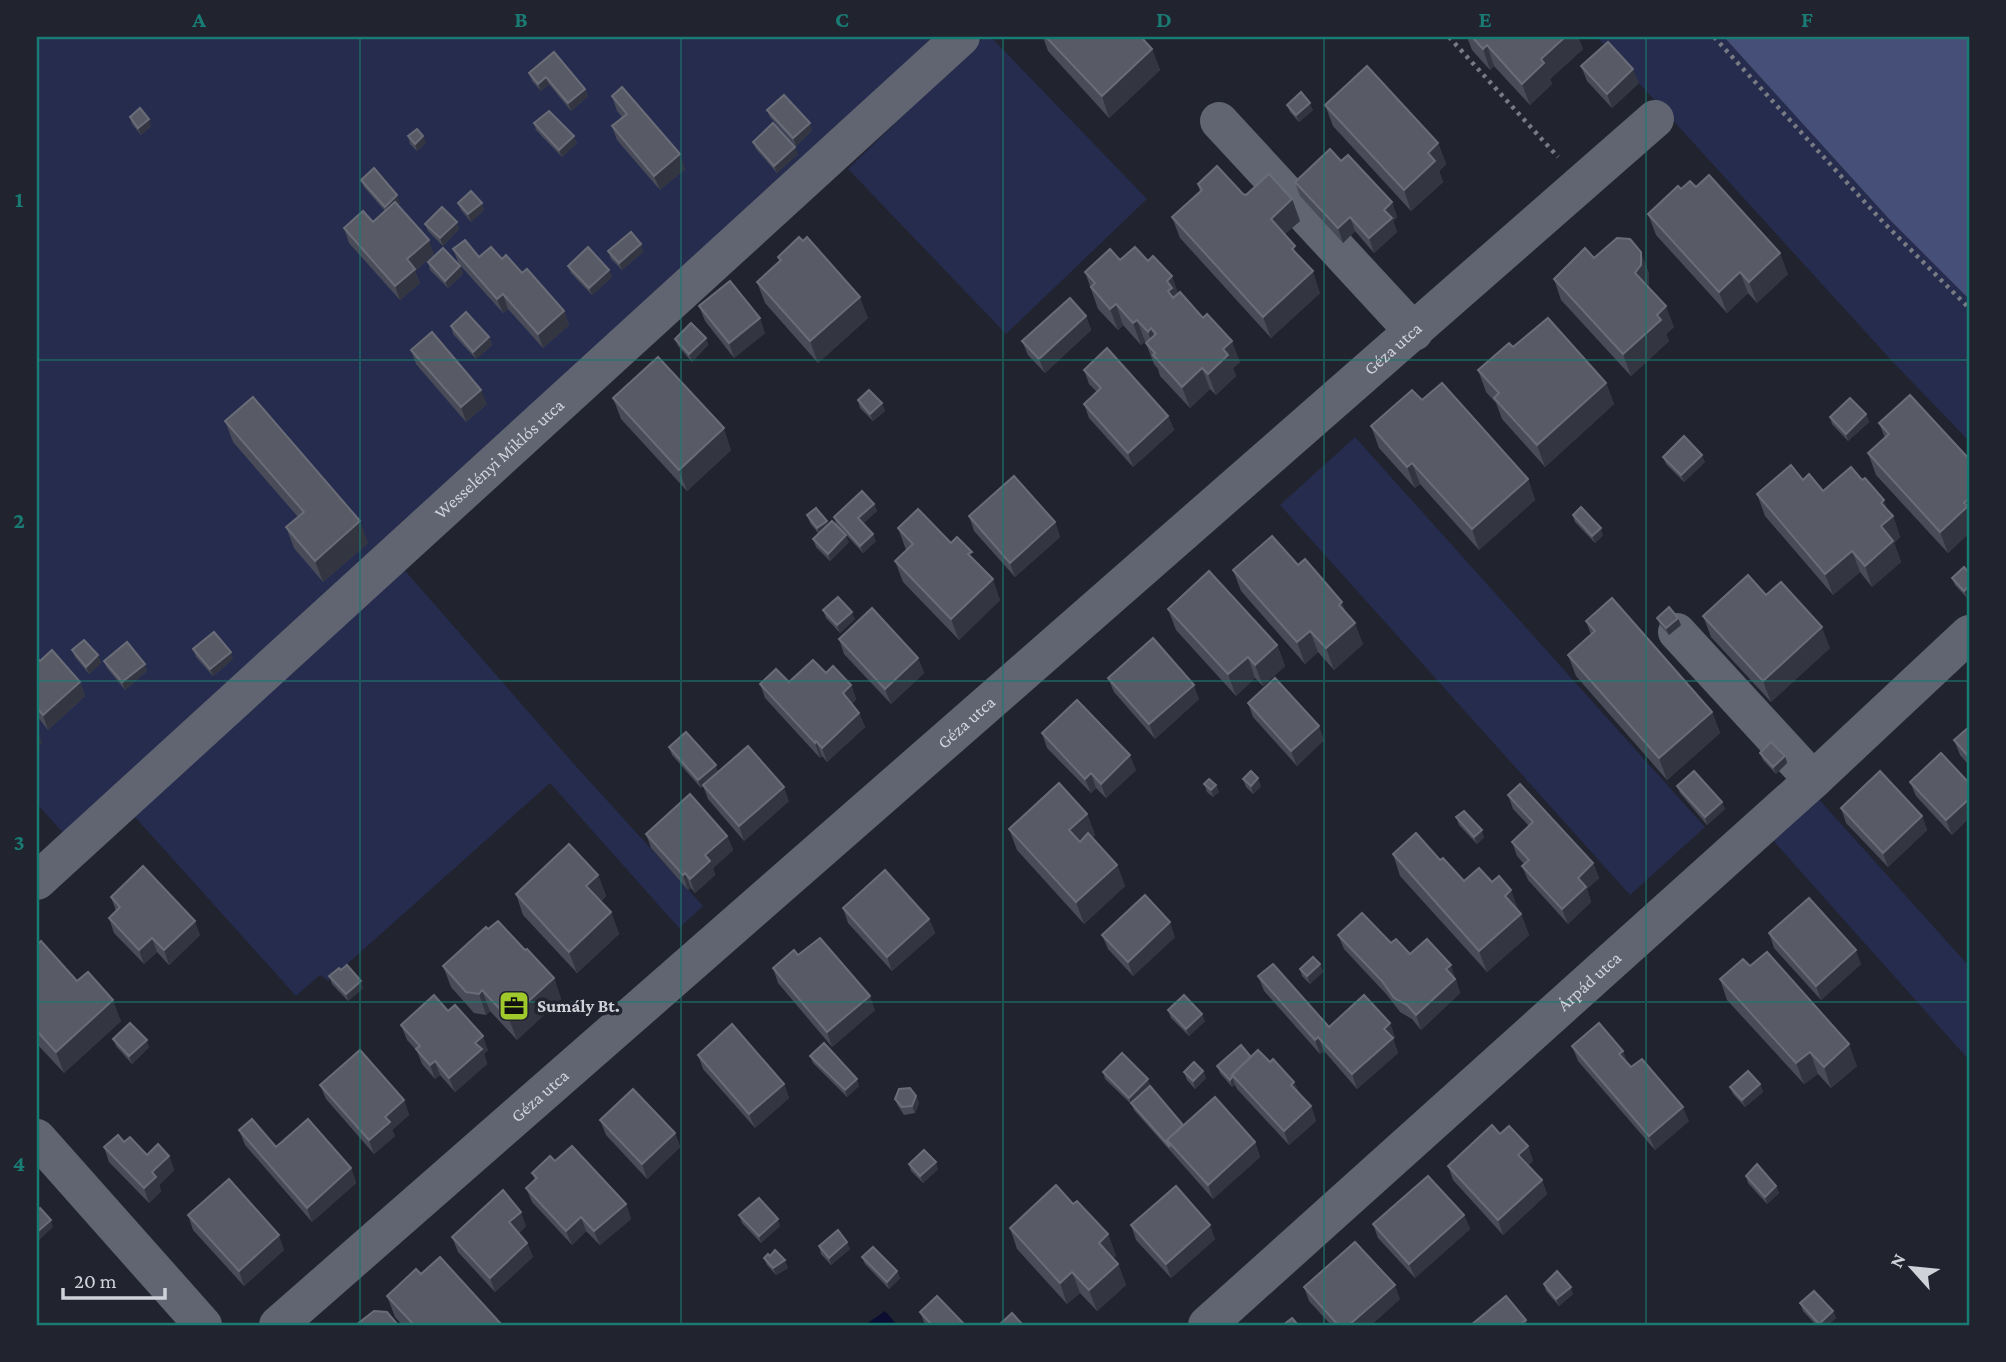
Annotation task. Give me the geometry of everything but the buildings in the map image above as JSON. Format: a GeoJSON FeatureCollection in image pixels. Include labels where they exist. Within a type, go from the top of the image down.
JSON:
{"type":"FeatureCollection","features":[{"type":"Feature","properties":{"kind":"street","name":"Wesselényi Miklós utca"},"geometry":{"type":"LineString","coordinates":[[37,881],[961,37]]}},
{"type":"Feature","properties":{"kind":"street","name":"Géza utca"},"geometry":{"type":"LineString","coordinates":[[278,1325],[1655,119]]}},
{"type":"Feature","properties":{"kind":"street"},"geometry":{"type":"LineString","coordinates":[[1219,121],[1414,332]]}},
{"type":"Feature","properties":{"kind":"street"},"geometry":{"type":"LineString","coordinates":[[1677,632],[1813,780]]}},
{"type":"Feature","properties":{"kind":"street","name":"Árpád utca"},"geometry":{"type":"LineString","coordinates":[[1207,1325],[1813,780],[1969,634]]}},
{"type":"Feature","properties":{"kind":"street"},"geometry":{"type":"LineString","coordinates":[[37,1138],[203,1325]]}},
{"type":"Feature","properties":{"kind":"path"},"geometry":{"type":"LineString","coordinates":[[1449,37],[1582,183]]}},
{"type":"Feature","properties":{"kind":"path"},"geometry":{"type":"LineString","coordinates":[[1714,37],[1882,222],[1969,308]]}},
{"type":"Feature","properties":{"kind":"shaded area"},"geometry":{"type":"Polygon","coordinates":[[[37,37],[961,37],[75,846],[37,804],[37,37]]]}},
{"type":"Feature","properties":{"kind":"shaded area"},"geometry":{"type":"Polygon","coordinates":[[[984,37],[991,37],[1147,199],[1006,334],[848,169],[984,37]]]}},
{"type":"Feature","properties":{"kind":"shaded area"},"geometry":{"type":"Polygon","coordinates":[[[1597,37],[1724,37],[1889,219],[1969,299],[1969,441],[1892,361],[1597,37]]]}},
{"type":"Feature","properties":{"kind":"shaded area"},"geometry":{"type":"Polygon","coordinates":[[[1724,37],[1969,37],[1969,299],[1889,219],[1724,37]]]}},
{"type":"Feature","properties":{"kind":"shaded area"},"geometry":{"type":"Polygon","coordinates":[[[1355,437],[1705,827],[1630,895],[1280,505],[1355,437]]]}},
{"type":"Feature","properties":{"kind":"shaded area"},"geometry":{"type":"Polygon","coordinates":[[[394,558],[573,763],[703,906],[679,928],[550,783],[328,981],[320,975],[296,996],[134,816],[394,558]]]}},
{"type":"Feature","properties":{"kind":"shaded area"},"geometry":{"type":"Polygon","coordinates":[[[1815,795],[1969,966],[1969,1060],[1769,836],[1815,795]]]}},
{"type":"Feature","properties":{"kind":"shaded area"},"geometry":{"type":"Polygon","coordinates":[[[885,1311],[897,1325],[865,1325],[885,1311]]]}},
{"type":"Feature","properties":{"kind":"place","name":"Sumály Bt."},"geometry":{"type":"Point","coordinates":[514,1006]}}]}
